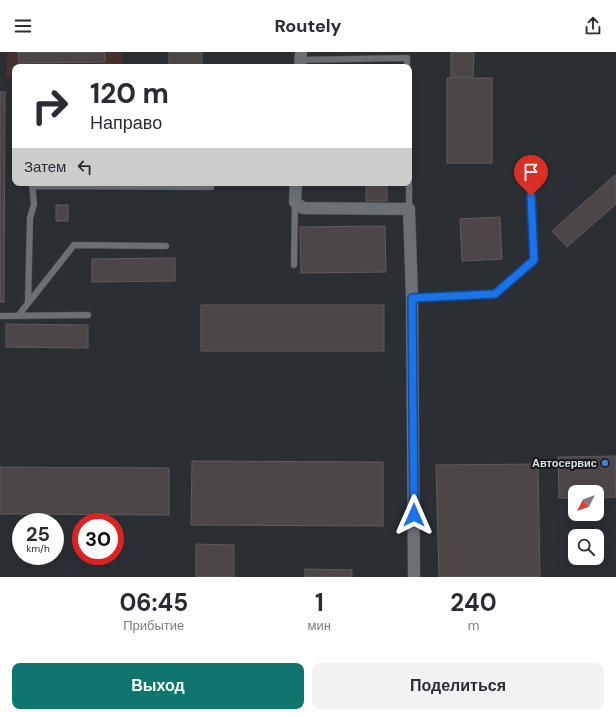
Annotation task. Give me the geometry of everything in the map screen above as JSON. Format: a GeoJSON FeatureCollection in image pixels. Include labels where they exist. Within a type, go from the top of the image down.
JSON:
{"type":"FeatureCollection","features":[{"type":"Feature","properties":{"kind":"street"},"geometry":{"type":"LineString","coordinates":[[296,186],[295,202],[303,208],[409,209],[412,298],[414,577]]}},
{"type":"Feature","properties":{"kind":"lane"},"geometry":{"type":"LineString","coordinates":[[300,60],[407,58],[407,64]]}},
{"type":"Feature","properties":{"kind":"lane"},"geometry":{"type":"LineString","coordinates":[[28,302],[30,218],[34,204],[33,186]]}},
{"type":"Feature","properties":{"kind":"lane"},"geometry":{"type":"LineString","coordinates":[[122,186],[211,187]]}},
{"type":"Feature","properties":{"kind":"lane"},"geometry":{"type":"LineString","coordinates":[[409,186],[409,209]]}},
{"type":"Feature","properties":{"kind":"lane"},"geometry":{"type":"LineString","coordinates":[[412,298],[495,294],[534,260],[531,196]]}},
{"type":"Feature","properties":{"kind":"lane"},"geometry":{"type":"LineString","coordinates":[[294,265],[295,202]]}},
{"type":"Feature","properties":{"kind":"lane"},"geometry":{"type":"LineString","coordinates":[[18,316],[74,245],[166,246]]}},
{"type":"Feature","properties":{"kind":"lane"},"geometry":{"type":"LineString","coordinates":[[0,316],[88,315]]}},
{"type":"Feature","properties":{"kind":"shaded area"},"geometry":{"type":"Polygon","coordinates":[[[7,52],[122,52],[122,64],[12,64],[12,77],[6,77],[7,52]]]}},
{"type":"Feature","properties":{"kind":"building"},"geometry":{"type":"Polygon","coordinates":[[[18,52],[105,52],[105,62],[19,63],[18,52]]]}},
{"type":"Feature","properties":{"kind":"building"},"geometry":{"type":"Polygon","coordinates":[[[169,52],[202,52],[202,64],[169,64],[169,52]]]}},
{"type":"Feature","properties":{"kind":"building"},"geometry":{"type":"Polygon","coordinates":[[[451,52],[474,52],[473,77],[451,77],[451,52]]]}},
{"type":"Feature","properties":{"kind":"building"},"geometry":{"type":"Polygon","coordinates":[[[447,78],[492,78],[492,163],[447,163],[447,78]]]}},
{"type":"Feature","properties":{"kind":"building"},"geometry":{"type":"Polygon","coordinates":[[[0,92],[5,92],[4,302],[0,302],[0,92]]]}},
{"type":"Feature","properties":{"kind":"building"},"geometry":{"type":"Polygon","coordinates":[[[615,175],[616,204],[567,247],[552,231],[615,175]]]}},
{"type":"Feature","properties":{"kind":"building"},"geometry":{"type":"Polygon","coordinates":[[[366,186],[387,186],[387,201],[366,201],[366,186]]]}},
{"type":"Feature","properties":{"kind":"building"},"geometry":{"type":"Polygon","coordinates":[[[56,205],[68,205],[68,221],[56,221],[56,205]]]}},
{"type":"Feature","properties":{"kind":"building"},"geometry":{"type":"Polygon","coordinates":[[[500,217],[502,259],[462,261],[460,219],[500,217]]]}},
{"type":"Feature","properties":{"kind":"building"},"geometry":{"type":"Polygon","coordinates":[[[385,226],[386,272],[301,273],[300,227],[385,226]]]}},
{"type":"Feature","properties":{"kind":"building"},"geometry":{"type":"Polygon","coordinates":[[[175,258],[175,281],[92,282],[92,259],[175,258]]]}},
{"type":"Feature","properties":{"kind":"building"},"geometry":{"type":"Polygon","coordinates":[[[201,305],[384,305],[384,351],[201,351],[201,305]]]}},
{"type":"Feature","properties":{"kind":"building"},"geometry":{"type":"Polygon","coordinates":[[[6,324],[88,325],[88,348],[6,347],[6,324]]]}},
{"type":"Feature","properties":{"kind":"building"},"geometry":{"type":"Polygon","coordinates":[[[616,456],[616,497],[604,498],[604,485],[568,485],[568,498],[559,498],[558,457],[616,456]]]}},
{"type":"Feature","properties":{"kind":"building"},"geometry":{"type":"Polygon","coordinates":[[[192,461],[383,462],[383,526],[191,525],[192,461]]]}},
{"type":"Feature","properties":{"kind":"building"},"geometry":{"type":"Polygon","coordinates":[[[538,464],[540,577],[439,577],[436,465],[538,464]]]}},
{"type":"Feature","properties":{"kind":"building"},"geometry":{"type":"Polygon","coordinates":[[[0,467],[169,468],[169,515],[124,515],[124,513],[0,514],[0,467]]]}},
{"type":"Feature","properties":{"kind":"building"},"geometry":{"type":"Polygon","coordinates":[[[196,544],[234,545],[234,577],[196,577],[196,544]]]}},
{"type":"Feature","properties":{"kind":"building"},"geometry":{"type":"Polygon","coordinates":[[[305,569],[352,570],[352,577],[305,577],[305,569]]]}},
{"type":"Feature","properties":{"kind":"place","name":"Автосервис"},"geometry":{"type":"Point","coordinates":[605,463]}},
{"type":"Feature","properties":{"kind":"route"},"geometry":{"type":"LineString","coordinates":[[414,515],[412,298],[495,294],[534,260],[531,196]]}}]}
